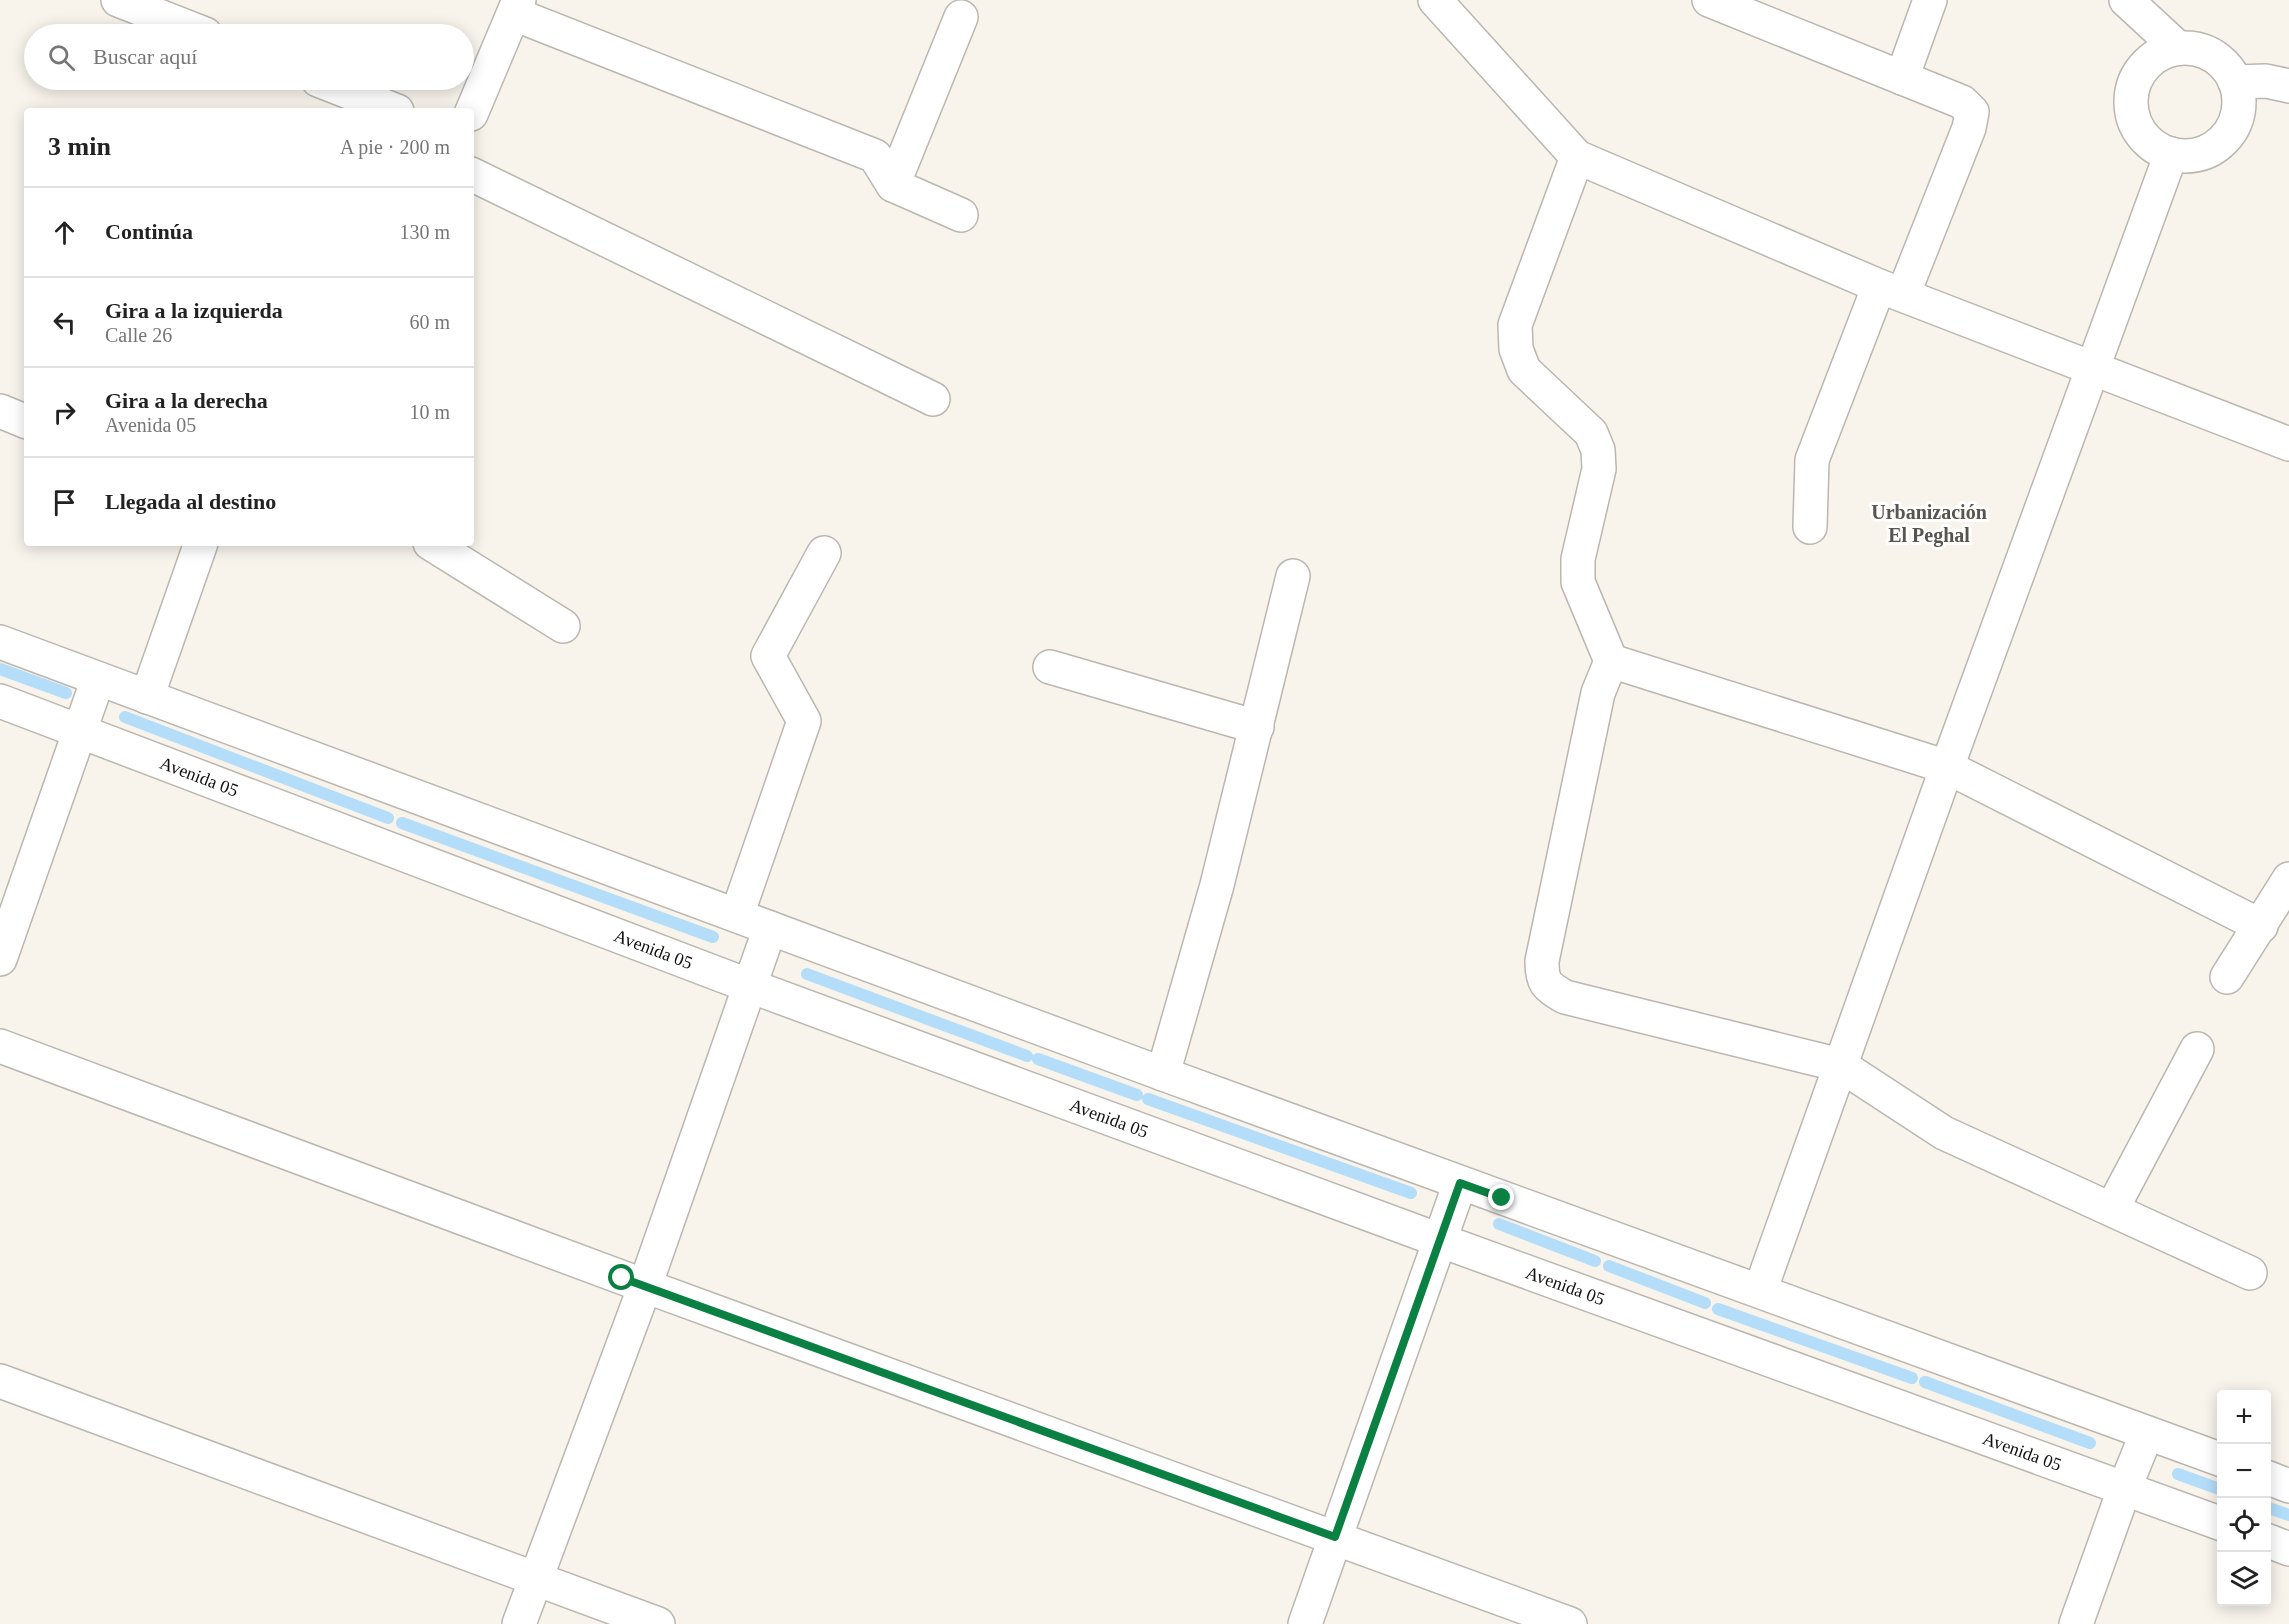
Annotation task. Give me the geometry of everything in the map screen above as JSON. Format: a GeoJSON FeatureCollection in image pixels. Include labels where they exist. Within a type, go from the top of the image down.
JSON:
{"type":"FeatureCollection","features":[{"type":"Feature","properties":{"kind":"street"},"geometry":{"type":"LineString","coordinates":[[118,0],[179,24]]}},
{"type":"Feature","properties":{"kind":"street"},"geometry":{"type":"LineString","coordinates":[[1435,0],[1577,157],[1891,290],[2289,444]]}},
{"type":"Feature","properties":{"kind":"street"},"geometry":{"type":"LineString","coordinates":[[1709,0],[1962,102],[1972,112],[1969,128],[1812,460],[1810,527]]}},
{"type":"Feature","properties":{"kind":"street"},"geometry":{"type":"LineString","coordinates":[[1902,78],[1930,0]]}},
{"type":"Feature","properties":{"kind":"street"},"geometry":{"type":"LineString","coordinates":[[2126,0],[2178,48]]}},
{"type":"Feature","properties":{"kind":"street"},"geometry":{"type":"LineString","coordinates":[[474,108],[516,7],[875,156],[893,185],[962,215]]}},
{"type":"Feature","properties":{"kind":"street"},"geometry":{"type":"LineString","coordinates":[[893,185],[961,17]]}},
{"type":"Feature","properties":{"kind":"street"},"geometry":{"type":"LineString","coordinates":[[2178,48],[2196,49],[2212,55],[2226,66],[2235,82],[2239,97],[2234,126],[2226,138],[2214,148],[2200,154],[2186,156],[2171,154],[2157,148],[2137,127],[2131,113],[2130,98],[2140,70],[2163,52],[2178,48]]}},
{"type":"Feature","properties":{"kind":"street"},"geometry":{"type":"LineString","coordinates":[[2235,82],[2266,81],[2289,86]]}},
{"type":"Feature","properties":{"kind":"street"},"geometry":{"type":"LineString","coordinates":[[343,90],[389,108]]}},
{"type":"Feature","properties":{"kind":"street"},"geometry":{"type":"LineString","coordinates":[[1760,1291],[1947,767],[2171,154]]}},
{"type":"Feature","properties":{"kind":"street"},"geometry":{"type":"LineString","coordinates":[[1577,157],[1515,325],[1516,349],[1524,370],[1591,433],[1598,450],[1599,469],[1578,559],[1578,582],[1611,661],[1598,693],[1542,961],[1542,978],[1551,989],[1565,997],[1840,1065],[1944,1133],[2250,1273]]}},
{"type":"Feature","properties":{"kind":"street"},"geometry":{"type":"LineString","coordinates":[[474,175],[933,399]]}},
{"type":"Feature","properties":{"kind":"street"},"geometry":{"type":"LineString","coordinates":[[0,411],[24,421]]}},
{"type":"Feature","properties":{"kind":"street"},"geometry":{"type":"LineString","coordinates":[[147,697],[200,546]]}},
{"type":"Feature","properties":{"kind":"street"},"geometry":{"type":"LineString","coordinates":[[435,546],[563,626]]}},
{"type":"Feature","properties":{"kind":"street"},"geometry":{"type":"LineString","coordinates":[[736,915],[804,721],[768,656],[824,553]]}},
{"type":"Feature","properties":{"kind":"street"},"geometry":{"type":"LineString","coordinates":[[1164,1074],[1218,885],[1293,576]]}},
{"type":"Feature","properties":{"kind":"street"},"geometry":{"type":"LineString","coordinates":[[0,642],[1460,1183],[2217,1458]]}},
{"type":"Feature","properties":{"kind":"street"},"geometry":{"type":"LineString","coordinates":[[1611,661],[1947,767],[2261,926]]}},
{"type":"Feature","properties":{"kind":"street"},"geometry":{"type":"LineString","coordinates":[[1050,667],[1257,727]]}},
{"type":"Feature","properties":{"kind":"street"},"geometry":{"type":"LineString","coordinates":[[0,959],[98,679]]}},
{"type":"Feature","properties":{"kind":"street","name":"Avenida 05"},"geometry":{"type":"LineString","coordinates":[[0,701],[750,986],[1439,1240],[2217,1522]]}},
{"type":"Feature","properties":{"kind":"street"},"geometry":{"type":"LineString","coordinates":[[2228,977],[2289,879]]}},
{"type":"Feature","properties":{"kind":"street"},"geometry":{"type":"LineString","coordinates":[[519,1624],[645,1286],[770,928]]}},
{"type":"Feature","properties":{"kind":"street"},"geometry":{"type":"LineString","coordinates":[[0,1046],[645,1286],[1570,1624]]}},
{"type":"Feature","properties":{"kind":"street"},"geometry":{"type":"LineString","coordinates":[[2112,1209],[2197,1049]]}},
{"type":"Feature","properties":{"kind":"street"},"geometry":{"type":"LineString","coordinates":[[1305,1624],[1460,1183]]}},
{"type":"Feature","properties":{"kind":"street"},"geometry":{"type":"LineString","coordinates":[[0,1381],[658,1624]]}},
{"type":"Feature","properties":{"kind":"street"},"geometry":{"type":"LineString","coordinates":[[2076,1624],[2147,1432]]}},
{"type":"Feature","properties":{"kind":"street"},"geometry":{"type":"LineString","coordinates":[[2271,1479],[2289,1486]]}},
{"type":"Feature","properties":{"kind":"street"},"geometry":{"type":"LineString","coordinates":[[2271,1542],[2289,1549]]}},
{"type":"Feature","properties":{"kind":"waterway"},"geometry":{"type":"LineString","coordinates":[[0,669],[66,693]]}},
{"type":"Feature","properties":{"kind":"waterway"},"geometry":{"type":"LineString","coordinates":[[125,717],[388,818]]}},
{"type":"Feature","properties":{"kind":"waterway"},"geometry":{"type":"LineString","coordinates":[[402,823],[713,937]]}},
{"type":"Feature","properties":{"kind":"waterway"},"geometry":{"type":"LineString","coordinates":[[807,974],[1027,1056]]}},
{"type":"Feature","properties":{"kind":"waterway"},"geometry":{"type":"LineString","coordinates":[[1038,1059],[1137,1095]]}},
{"type":"Feature","properties":{"kind":"waterway"},"geometry":{"type":"LineString","coordinates":[[1148,1099],[1411,1193]]}},
{"type":"Feature","properties":{"kind":"waterway"},"geometry":{"type":"LineString","coordinates":[[1499,1224],[1595,1261]]}},
{"type":"Feature","properties":{"kind":"waterway"},"geometry":{"type":"LineString","coordinates":[[1609,1266],[1705,1303]]}},
{"type":"Feature","properties":{"kind":"waterway"},"geometry":{"type":"LineString","coordinates":[[1718,1309],[1912,1378]]}},
{"type":"Feature","properties":{"kind":"waterway"},"geometry":{"type":"LineString","coordinates":[[1925,1382],[2090,1443]]}},
{"type":"Feature","properties":{"kind":"waterway"},"geometry":{"type":"LineString","coordinates":[[2178,1474],[2217,1488]]}},
{"type":"Feature","properties":{"kind":"waterway"},"geometry":{"type":"LineString","coordinates":[[2271,1509],[2289,1515]]}},
{"type":"Feature","properties":{"kind":"district","name":"Urbanización El Peghal"},"geometry":{"type":"Point","coordinates":[1929,524]}},
{"type":"Feature","properties":{"kind":"route"},"geometry":{"type":"LineString","coordinates":[[622,1278],[1335,1537],[1460,1183],[1502,1198]]}}]}
